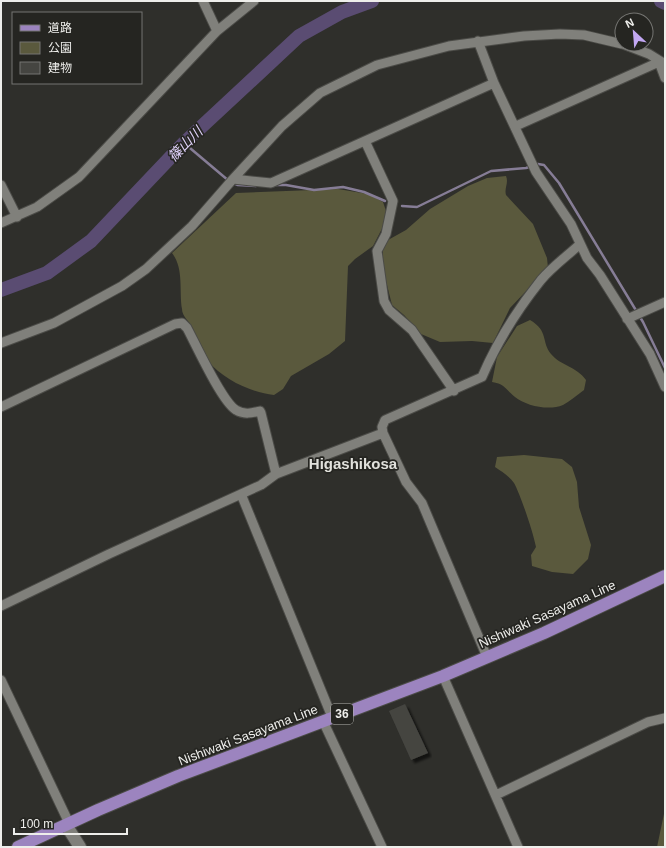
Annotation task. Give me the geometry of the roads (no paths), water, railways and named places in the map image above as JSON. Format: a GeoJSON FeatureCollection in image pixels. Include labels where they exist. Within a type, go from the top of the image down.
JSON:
{"type":"FeatureCollection","features":[{"type":"Feature","properties":{"kind":"main road","name":"Nishiwaki Sasayama Line"},"geometry":{"type":"LineString","coordinates":[[18,847],[178,776],[443,676],[665,576]]}},
{"type":"Feature","properties":{"kind":"street"},"geometry":{"type":"LineString","coordinates":[[203,1],[217,31]]}},
{"type":"Feature","properties":{"kind":"street"},"geometry":{"type":"LineString","coordinates":[[1,223],[37,207],[79,177],[217,31],[254,1]]}},
{"type":"Feature","properties":{"kind":"street"},"geometry":{"type":"LineString","coordinates":[[1,343],[54,323],[122,286],[146,269],[192,226],[232,179],[282,126],[320,93],[377,65],[421,52],[478,41],[560,34],[584,35],[614,42]]}},
{"type":"Feature","properties":{"kind":"street"},"geometry":{"type":"LineString","coordinates":[[478,41],[494,83],[516,126],[536,172],[571,224],[579,245],[650,354],[665,387]]}},
{"type":"Feature","properties":{"kind":"street"},"geometry":{"type":"LineString","coordinates":[[644,52],[662,63],[665,78]]}},
{"type":"Feature","properties":{"kind":"street"},"geometry":{"type":"LineString","coordinates":[[516,126],[662,63]]}},
{"type":"Feature","properties":{"kind":"street"},"geometry":{"type":"LineString","coordinates":[[232,179],[271,183],[494,83]]}},
{"type":"Feature","properties":{"kind":"street"},"geometry":{"type":"LineString","coordinates":[[365,142],[393,201],[386,234],[377,251],[384,301],[389,310],[412,330],[454,391]]}},
{"type":"Feature","properties":{"kind":"street"},"geometry":{"type":"LineString","coordinates":[[1,185],[17,217]]}},
{"type":"Feature","properties":{"kind":"street"},"geometry":{"type":"LineString","coordinates":[[487,657],[422,504],[406,482],[382,426],[385,420],[454,391],[482,377],[492,353],[514,316],[542,280],[579,245]]}},
{"type":"Feature","properties":{"kind":"street"},"geometry":{"type":"LineString","coordinates":[[627,319],[665,302]]}},
{"type":"Feature","properties":{"kind":"street"},"geometry":{"type":"LineString","coordinates":[[1,407],[175,324],[182,323],[187,328],[224,396],[235,410],[245,414],[260,411],[276,474]]}},
{"type":"Feature","properties":{"kind":"street"},"geometry":{"type":"LineString","coordinates":[[1,606],[109,554],[261,485],[276,474],[384,433]]}},
{"type":"Feature","properties":{"kind":"street"},"geometry":{"type":"LineString","coordinates":[[241,494],[328,719],[382,847]]}},
{"type":"Feature","properties":{"kind":"street"},"geometry":{"type":"LineString","coordinates":[[443,676],[518,847]]}},
{"type":"Feature","properties":{"kind":"street"},"geometry":{"type":"LineString","coordinates":[[1,680],[67,824],[80,847]]}},
{"type":"Feature","properties":{"kind":"street"},"geometry":{"type":"LineString","coordinates":[[496,795],[648,722],[665,718]]}},
{"type":"Feature","properties":{"kind":"waterway","name":"篠山川"},"geometry":{"type":"LineString","coordinates":[[1,290],[47,273],[91,241],[184,143],[299,36],[342,12],[372,1]]}},
{"type":"Feature","properties":{"kind":"waterway","name":"篠山川"},"geometry":{"type":"LineString","coordinates":[[661,1],[665,3]]}},
{"type":"Feature","properties":{"kind":"waterway"},"geometry":{"type":"LineString","coordinates":[[184,143],[229,181]]}},
{"type":"Feature","properties":{"kind":"waterway"},"geometry":{"type":"LineString","coordinates":[[402,206],[417,207],[491,171],[526,168],[538,164],[544,165],[559,183],[643,322],[665,368]]}},
{"type":"Feature","properties":{"kind":"waterway"},"geometry":{"type":"LineString","coordinates":[[233,183],[238,185],[256,186]]}},
{"type":"Feature","properties":{"kind":"waterway"},"geometry":{"type":"LineString","coordinates":[[275,185],[286,185],[314,190],[343,187],[364,192],[385,201]]}},
{"type":"Feature","properties":{"kind":"district","name":"Higashikosa"},"geometry":{"type":"Point","coordinates":[353,463]}}]}
